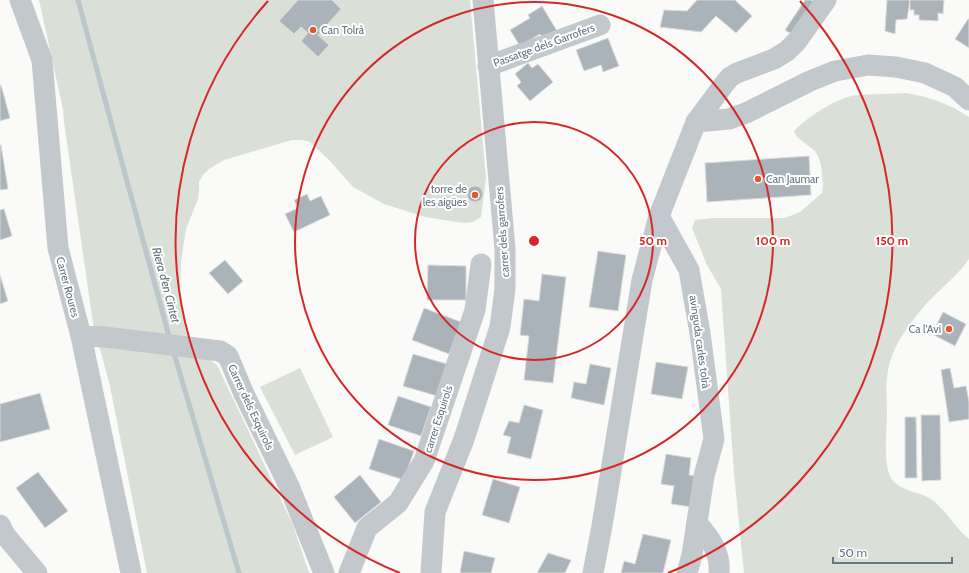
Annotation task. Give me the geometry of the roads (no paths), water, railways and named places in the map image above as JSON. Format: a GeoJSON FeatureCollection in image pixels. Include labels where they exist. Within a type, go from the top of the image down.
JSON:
{"type":"FeatureCollection","features":[{"type":"Feature","properties":{"kind":"street","name":"Carrer Roures"},"geometry":{"type":"LineString","coordinates":[[20,0],[42,60],[58,248],[81,336],[131,573]]}},
{"type":"Feature","properties":{"kind":"street","name":"carrer dels garrofers"},"geometry":{"type":"LineString","coordinates":[[431,573],[435,512],[464,439],[500,327],[505,290],[505,249],[483,0]]}},
{"type":"Feature","properties":{"kind":"street"},"geometry":{"type":"LineString","coordinates":[[593,573],[642,280],[659,216],[696,122],[730,77],[787,51],[797,41],[826,0]]}},
{"type":"Feature","properties":{"kind":"street","name":"Passatge dels Garrofers"},"geometry":{"type":"LineString","coordinates":[[488,66],[600,25]]}},
{"type":"Feature","properties":{"kind":"street"},"geometry":{"type":"LineString","coordinates":[[696,122],[729,119],[746,113],[810,81],[835,71],[868,64],[896,67],[925,73],[954,87],[969,100]]}},
{"type":"Feature","properties":{"kind":"street","name":"avinguda carles tolrà"},"geometry":{"type":"LineString","coordinates":[[659,216],[689,270],[700,333],[714,439],[704,476],[692,555],[687,573]]}},
{"type":"Feature","properties":{"kind":"street","name":"carrer Esquirols"},"geometry":{"type":"LineString","coordinates":[[353,564],[367,528],[398,503],[424,461],[475,310],[481,264]]}},
{"type":"Feature","properties":{"kind":"street","name":"Carrer dels Esquirols"},"geometry":{"type":"LineString","coordinates":[[81,336],[105,337],[220,351],[228,356],[244,394],[289,486],[324,573]]}},
{"type":"Feature","properties":{"kind":"street"},"geometry":{"type":"LineString","coordinates":[[697,523],[710,538],[720,563],[719,573]]}},
{"type":"Feature","properties":{"kind":"street"},"geometry":{"type":"LineString","coordinates":[[0,525],[6,535],[37,573]]}},
{"type":"Feature","properties":{"kind":"waterway","name":"Riera d'en Cintet"},"geometry":{"type":"LineString","coordinates":[[78,0],[170,340]]}},
{"type":"Feature","properties":{"kind":"waterway","name":"Riera d'en Cintet"},"geometry":{"type":"LineString","coordinates":[[173,350],[239,573]]}},
{"type":"Feature","properties":{"kind":"place","name":"Can Tolrà"},"geometry":{"type":"Point","coordinates":[313,30]}},
{"type":"Feature","properties":{"kind":"place","name":"Can Jaumar"},"geometry":{"type":"Point","coordinates":[758,179]}},
{"type":"Feature","properties":{"kind":"place","name":"torre de les aigües"},"geometry":{"type":"Point","coordinates":[475,195]}},
{"type":"Feature","properties":{"kind":"place","name":"Ca l'Avi"},"geometry":{"type":"Point","coordinates":[949,329]}}]}
